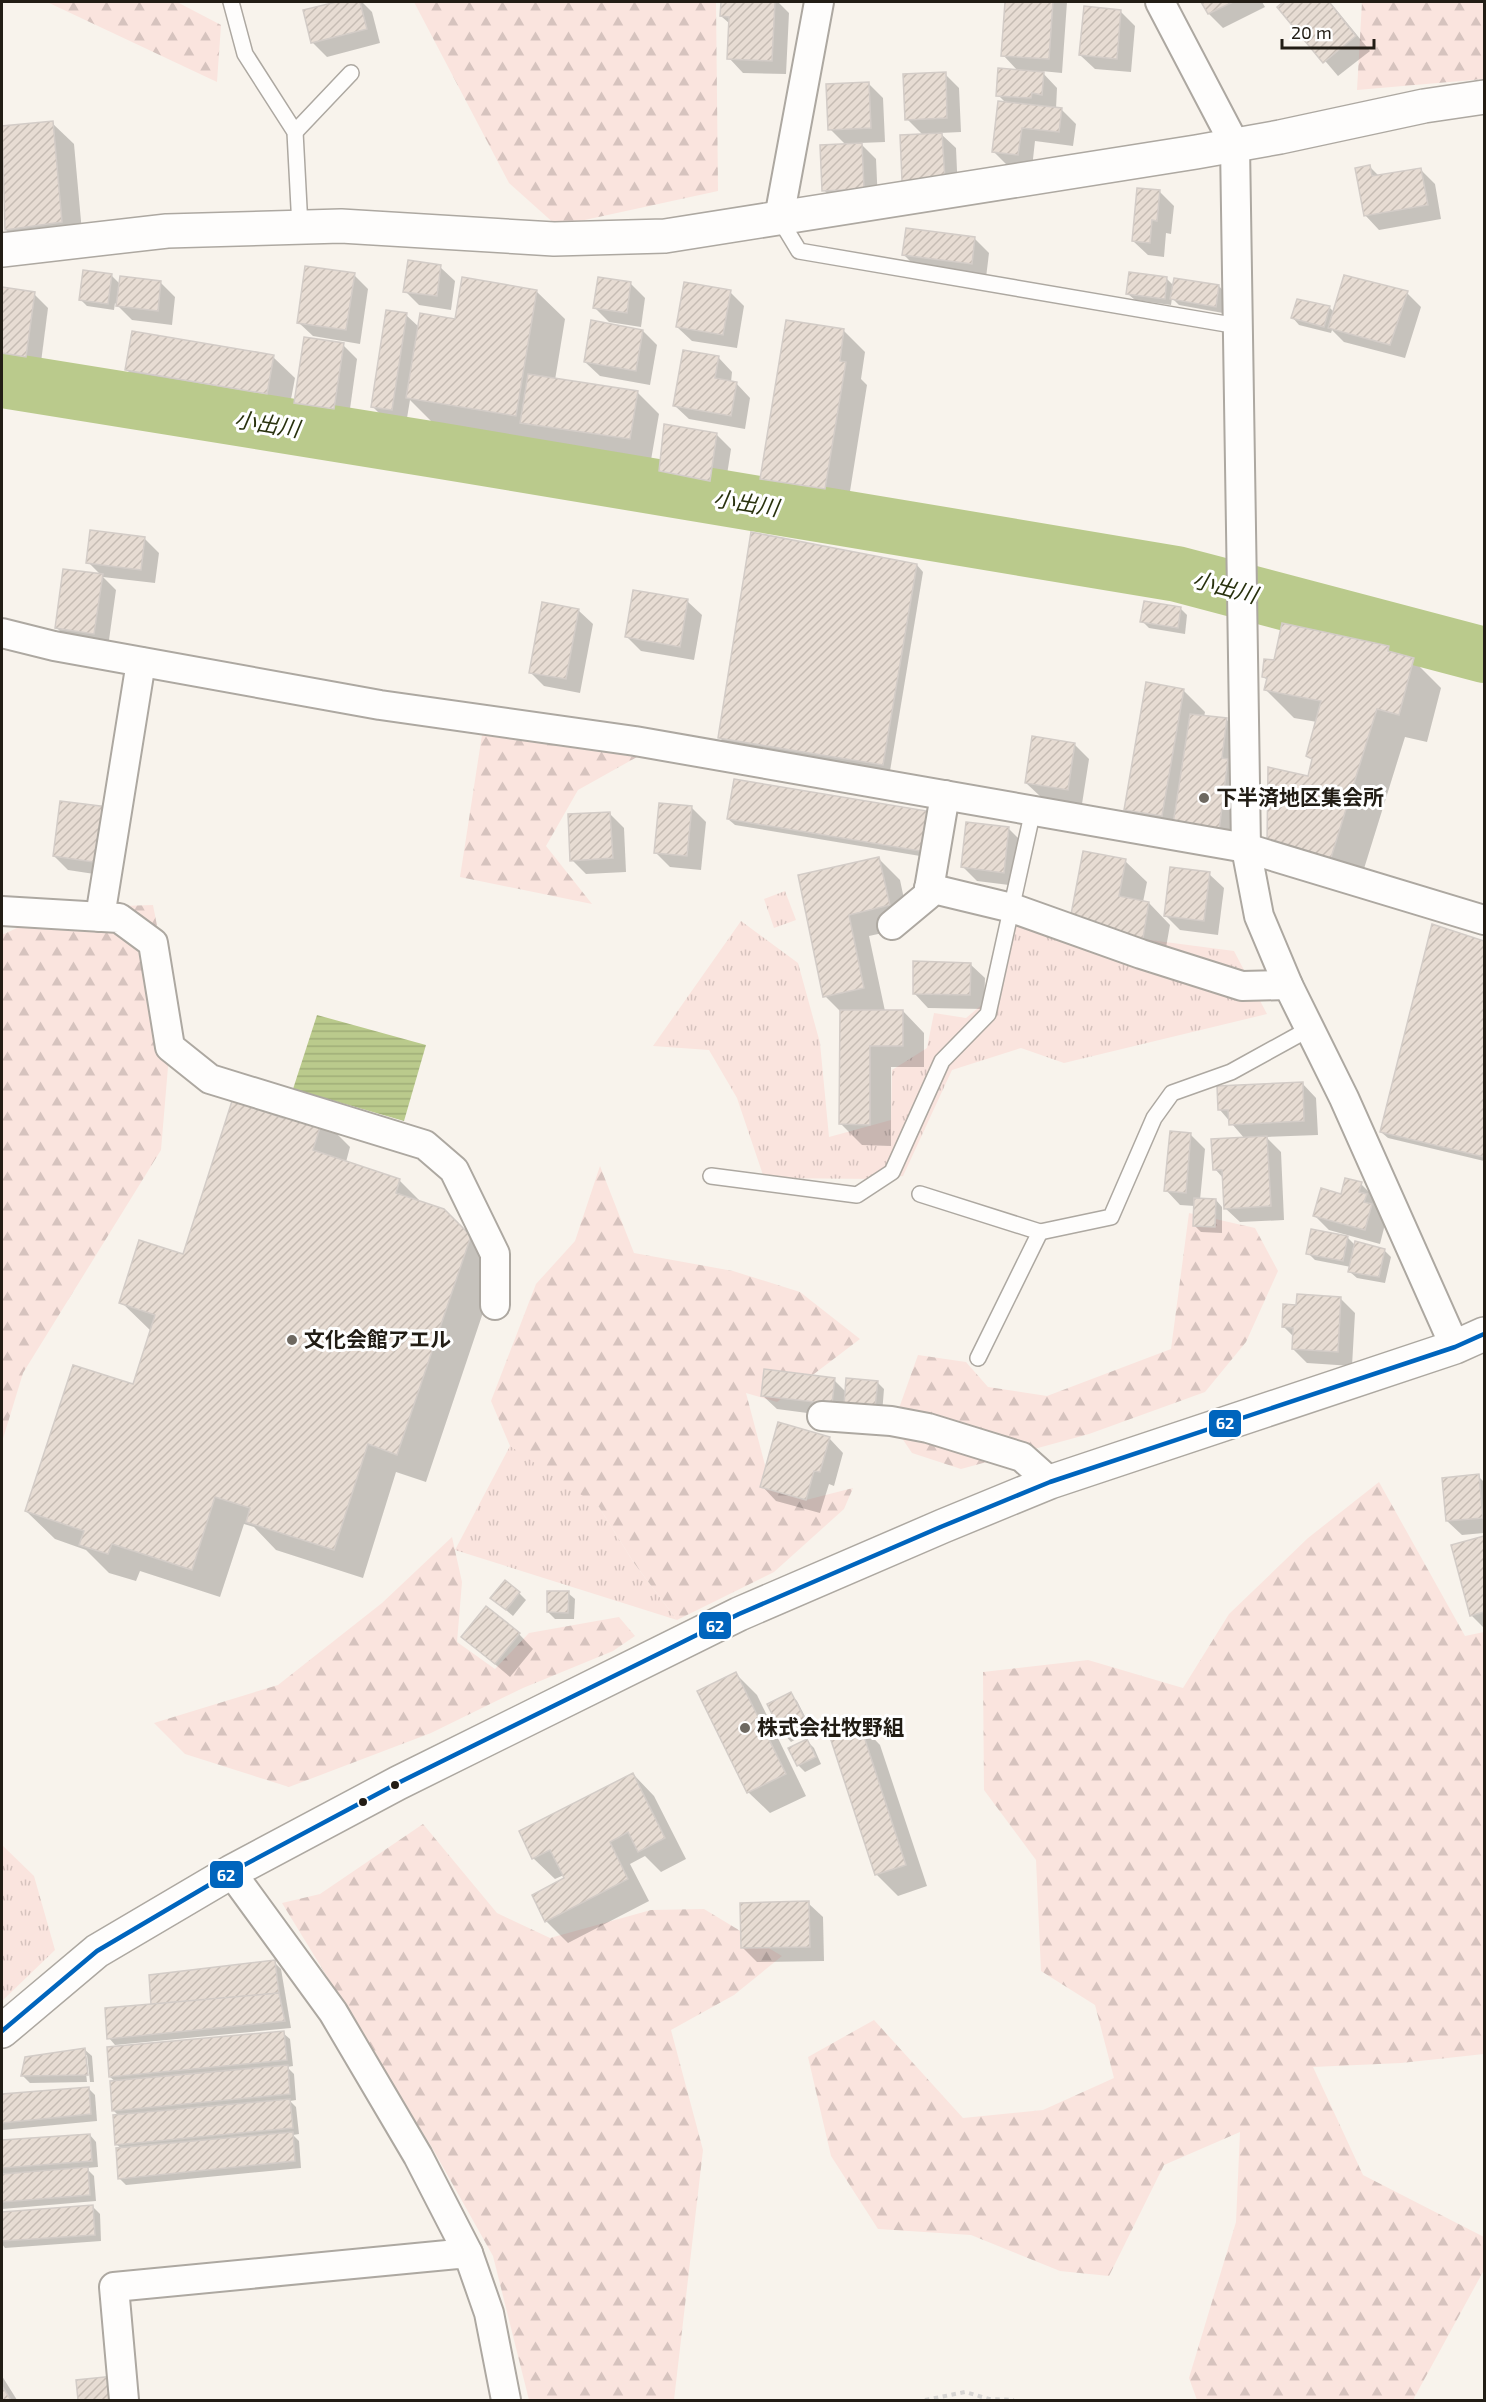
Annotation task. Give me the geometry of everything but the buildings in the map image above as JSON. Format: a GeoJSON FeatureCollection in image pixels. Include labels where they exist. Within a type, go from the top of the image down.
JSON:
{"type":"FeatureCollection","features":[{"type":"Feature","properties":{"kind":"main road"},"geometry":{"type":"LineString","coordinates":[[2,250],[167,231],[341,226],[554,239],[665,236],[1235,145],[1424,105],[1485,97]]}},
{"type":"Feature","properties":{"kind":"main road"},"geometry":{"type":"LineString","coordinates":[[2,2031],[97,1951],[231,1872],[398,1783],[739,1614],[1050,1482],[1455,1347],[1485,1334]]}},
{"type":"Feature","properties":{"kind":"street"},"geometry":{"type":"LineString","coordinates":[[779,218],[819,2]]}},
{"type":"Feature","properties":{"kind":"street"},"geometry":{"type":"LineString","coordinates":[[1160,2],[1235,145],[1246,848],[1259,916],[1288,985],[1344,1098],[1455,1347]]}},
{"type":"Feature","properties":{"kind":"street"},"geometry":{"type":"LineString","coordinates":[[2,633],[54,646],[380,705],[635,741],[1246,848],[1485,920]]}},
{"type":"Feature","properties":{"kind":"street"},"geometry":{"type":"LineString","coordinates":[[100,917],[141,662]]}},
{"type":"Feature","properties":{"kind":"street"},"geometry":{"type":"LineString","coordinates":[[892,925],[928,895],[945,795]]}},
{"type":"Feature","properties":{"kind":"street"},"geometry":{"type":"LineString","coordinates":[[929,888],[1012,908],[1141,954],[1242,986],[1288,985]]}},
{"type":"Feature","properties":{"kind":"street"},"geometry":{"type":"LineString","coordinates":[[2,911],[119,918],[153,943],[170,1047],[210,1079],[425,1145],[454,1170],[495,1254],[495,1305]]}},
{"type":"Feature","properties":{"kind":"street"},"geometry":{"type":"LineString","coordinates":[[822,1416],[891,1421],[928,1428],[1022,1457],[1050,1482]]}},
{"type":"Feature","properties":{"kind":"street"},"geometry":{"type":"LineString","coordinates":[[231,1872],[333,2012],[418,2156],[468,2253],[489,2313],[506,2400]]}},
{"type":"Feature","properties":{"kind":"street"},"geometry":{"type":"LineString","coordinates":[[124,2400],[114,2287],[468,2253]]}},
{"type":"Feature","properties":{"kind":"lane"},"geometry":{"type":"LineString","coordinates":[[231,2],[245,54],[295,132],[300,227]]}},
{"type":"Feature","properties":{"kind":"lane"},"geometry":{"type":"LineString","coordinates":[[295,132],[351,73]]}},
{"type":"Feature","properties":{"kind":"lane"},"geometry":{"type":"LineString","coordinates":[[779,218],[799,251],[1238,326]]}},
{"type":"Feature","properties":{"kind":"lane"},"geometry":{"type":"LineString","coordinates":[[711,1176],[857,1195],[892,1172],[942,1061],[988,1014],[1033,810]]}},
{"type":"Feature","properties":{"kind":"lane"},"geometry":{"type":"LineString","coordinates":[[920,1194],[1040,1232],[1111,1217],[1154,1118],[1172,1094],[1231,1072],[1309,1029]]}},
{"type":"Feature","properties":{"kind":"lane"},"geometry":{"type":"LineString","coordinates":[[978,1358],[1040,1232]]}},
{"type":"Feature","properties":{"kind":"path"},"geometry":{"type":"LineString","coordinates":[[925,2400],[965,2392],[989,2399],[1014,2400]]}},
{"type":"Feature","properties":{"kind":"green space"},"geometry":{"type":"Polygon","coordinates":[[[47,2],[177,2],[221,25],[217,82],[47,2]]]}},
{"type":"Feature","properties":{"kind":"green space"},"geometry":{"type":"Polygon","coordinates":[[[414,2],[716,2],[718,191],[557,226],[509,183],[414,2]]]}},
{"type":"Feature","properties":{"kind":"green space"},"geometry":{"type":"Polygon","coordinates":[[[1362,2],[1484,2],[1484,79],[1357,90],[1362,2]]]}},
{"type":"Feature","properties":{"kind":"green space"},"geometry":{"type":"Polygon","coordinates":[[[482,735],[637,757],[578,790],[546,846],[592,904],[460,877],[482,735]]]}},
{"type":"Feature","properties":{"kind":"green space"},"geometry":{"type":"Polygon","coordinates":[[[785,891],[796,920],[774,928],[764,899],[785,891]]]}},
{"type":"Feature","properties":{"kind":"green space"},"geometry":{"type":"Polygon","coordinates":[[[153,905],[173,1008],[161,1150],[23,1373],[2,1442],[2,935],[59,908],[153,905]]]}},
{"type":"Feature","properties":{"kind":"green space"},"geometry":{"type":"Polygon","coordinates":[[[741,921],[798,963],[820,1043],[829,1137],[891,1120],[892,1070],[927,1048],[934,1013],[966,1018],[1002,988],[1012,922],[1234,951],[1267,1014],[1064,1063],[1021,1048],[952,1070],[903,1176],[880,1179],[764,1178],[737,1098],[709,1050],[653,1046],[741,921]]]}},
{"type":"Feature","properties":{"kind":"green space"},"geometry":{"type":"Polygon","coordinates":[[[600,1166],[634,1253],[733,1271],[800,1292],[860,1339],[777,1402],[746,1393],[770,1484],[806,1500],[853,1488],[844,1509],[774,1572],[677,1620],[634,1563],[599,1507],[510,1446],[491,1401],[536,1284],[575,1241],[600,1166]]]}},
{"type":"Feature","properties":{"kind":"green space"},"geometry":{"type":"Polygon","coordinates":[[[1189,1213],[1255,1228],[1278,1271],[1246,1342],[1205,1392],[1089,1434],[961,1469],[912,1453],[893,1425],[918,1355],[966,1362],[988,1387],[1047,1396],[1171,1349],[1189,1213]]]}},
{"type":"Feature","properties":{"kind":"green space"},"geometry":{"type":"Polygon","coordinates":[[[510,1446],[552,1468],[599,1507],[634,1563],[677,1620],[455,1550],[510,1446]]]}},
{"type":"Feature","properties":{"kind":"green space"},"geometry":{"type":"Polygon","coordinates":[[[1379,1482],[1465,1636],[1484,1632],[1484,2054],[1401,2063],[1313,2067],[1363,2175],[1484,2237],[1484,2270],[1413,2400],[1197,2400],[1189,2378],[1236,2222],[1240,2132],[1164,2165],[1109,2276],[1060,2271],[971,2235],[878,2229],[831,2156],[808,2057],[874,2020],[963,2118],[1043,2110],[1114,2078],[1095,2005],[1041,1971],[1036,1860],[984,1790],[983,1672],[1088,1660],[1183,1688],[1229,1614],[1308,1538],[1379,1482]]]}},
{"type":"Feature","properties":{"kind":"green space"},"geometry":{"type":"Polygon","coordinates":[[[452,1537],[462,1582],[457,1642],[495,1669],[529,1633],[619,1617],[635,1636],[613,1651],[523,1688],[431,1733],[289,1787],[185,1754],[154,1723],[278,1685],[382,1603],[452,1537]]]}},
{"type":"Feature","properties":{"kind":"green space"},"geometry":{"type":"Polygon","coordinates":[[[423,1824],[497,1913],[550,1938],[651,1910],[704,1909],[782,1956],[734,1995],[671,2030],[703,2150],[674,2400],[529,2400],[493,2256],[434,2151],[282,1903],[320,1894],[423,1824]]]}},
{"type":"Feature","properties":{"kind":"green space"},"geometry":{"type":"Polygon","coordinates":[[[2,1845],[34,1876],[55,1950],[2,2001],[2,1845]]]}},
{"type":"Feature","properties":{"kind":"shaded area"},"geometry":{"type":"Polygon","coordinates":[[[317,1015],[426,1045],[404,1121],[293,1089],[317,1015]]]}},
{"type":"Feature","properties":{"kind":"waterway","name":"小出川"},"geometry":{"type":"LineString","coordinates":[[2,380],[1177,574],[1484,655]]}},
{"type":"Feature","properties":{"kind":"transit line","name":"62"},"geometry":{"type":"LineString","coordinates":[[2,2031],[97,1951],[231,1872],[398,1783],[739,1614],[1050,1482],[1455,1347],[1484,1334]]}},
{"type":"Feature","properties":{"kind":"place","name":"下半済地区集会所"},"geometry":{"type":"Point","coordinates":[1204,798]}},
{"type":"Feature","properties":{"kind":"place","name":"文化会館アエル"},"geometry":{"type":"Point","coordinates":[292,1340]}},
{"type":"Feature","properties":{"kind":"place","name":"株式会社牧野組"},"geometry":{"type":"Point","coordinates":[745,1728]}}]}
